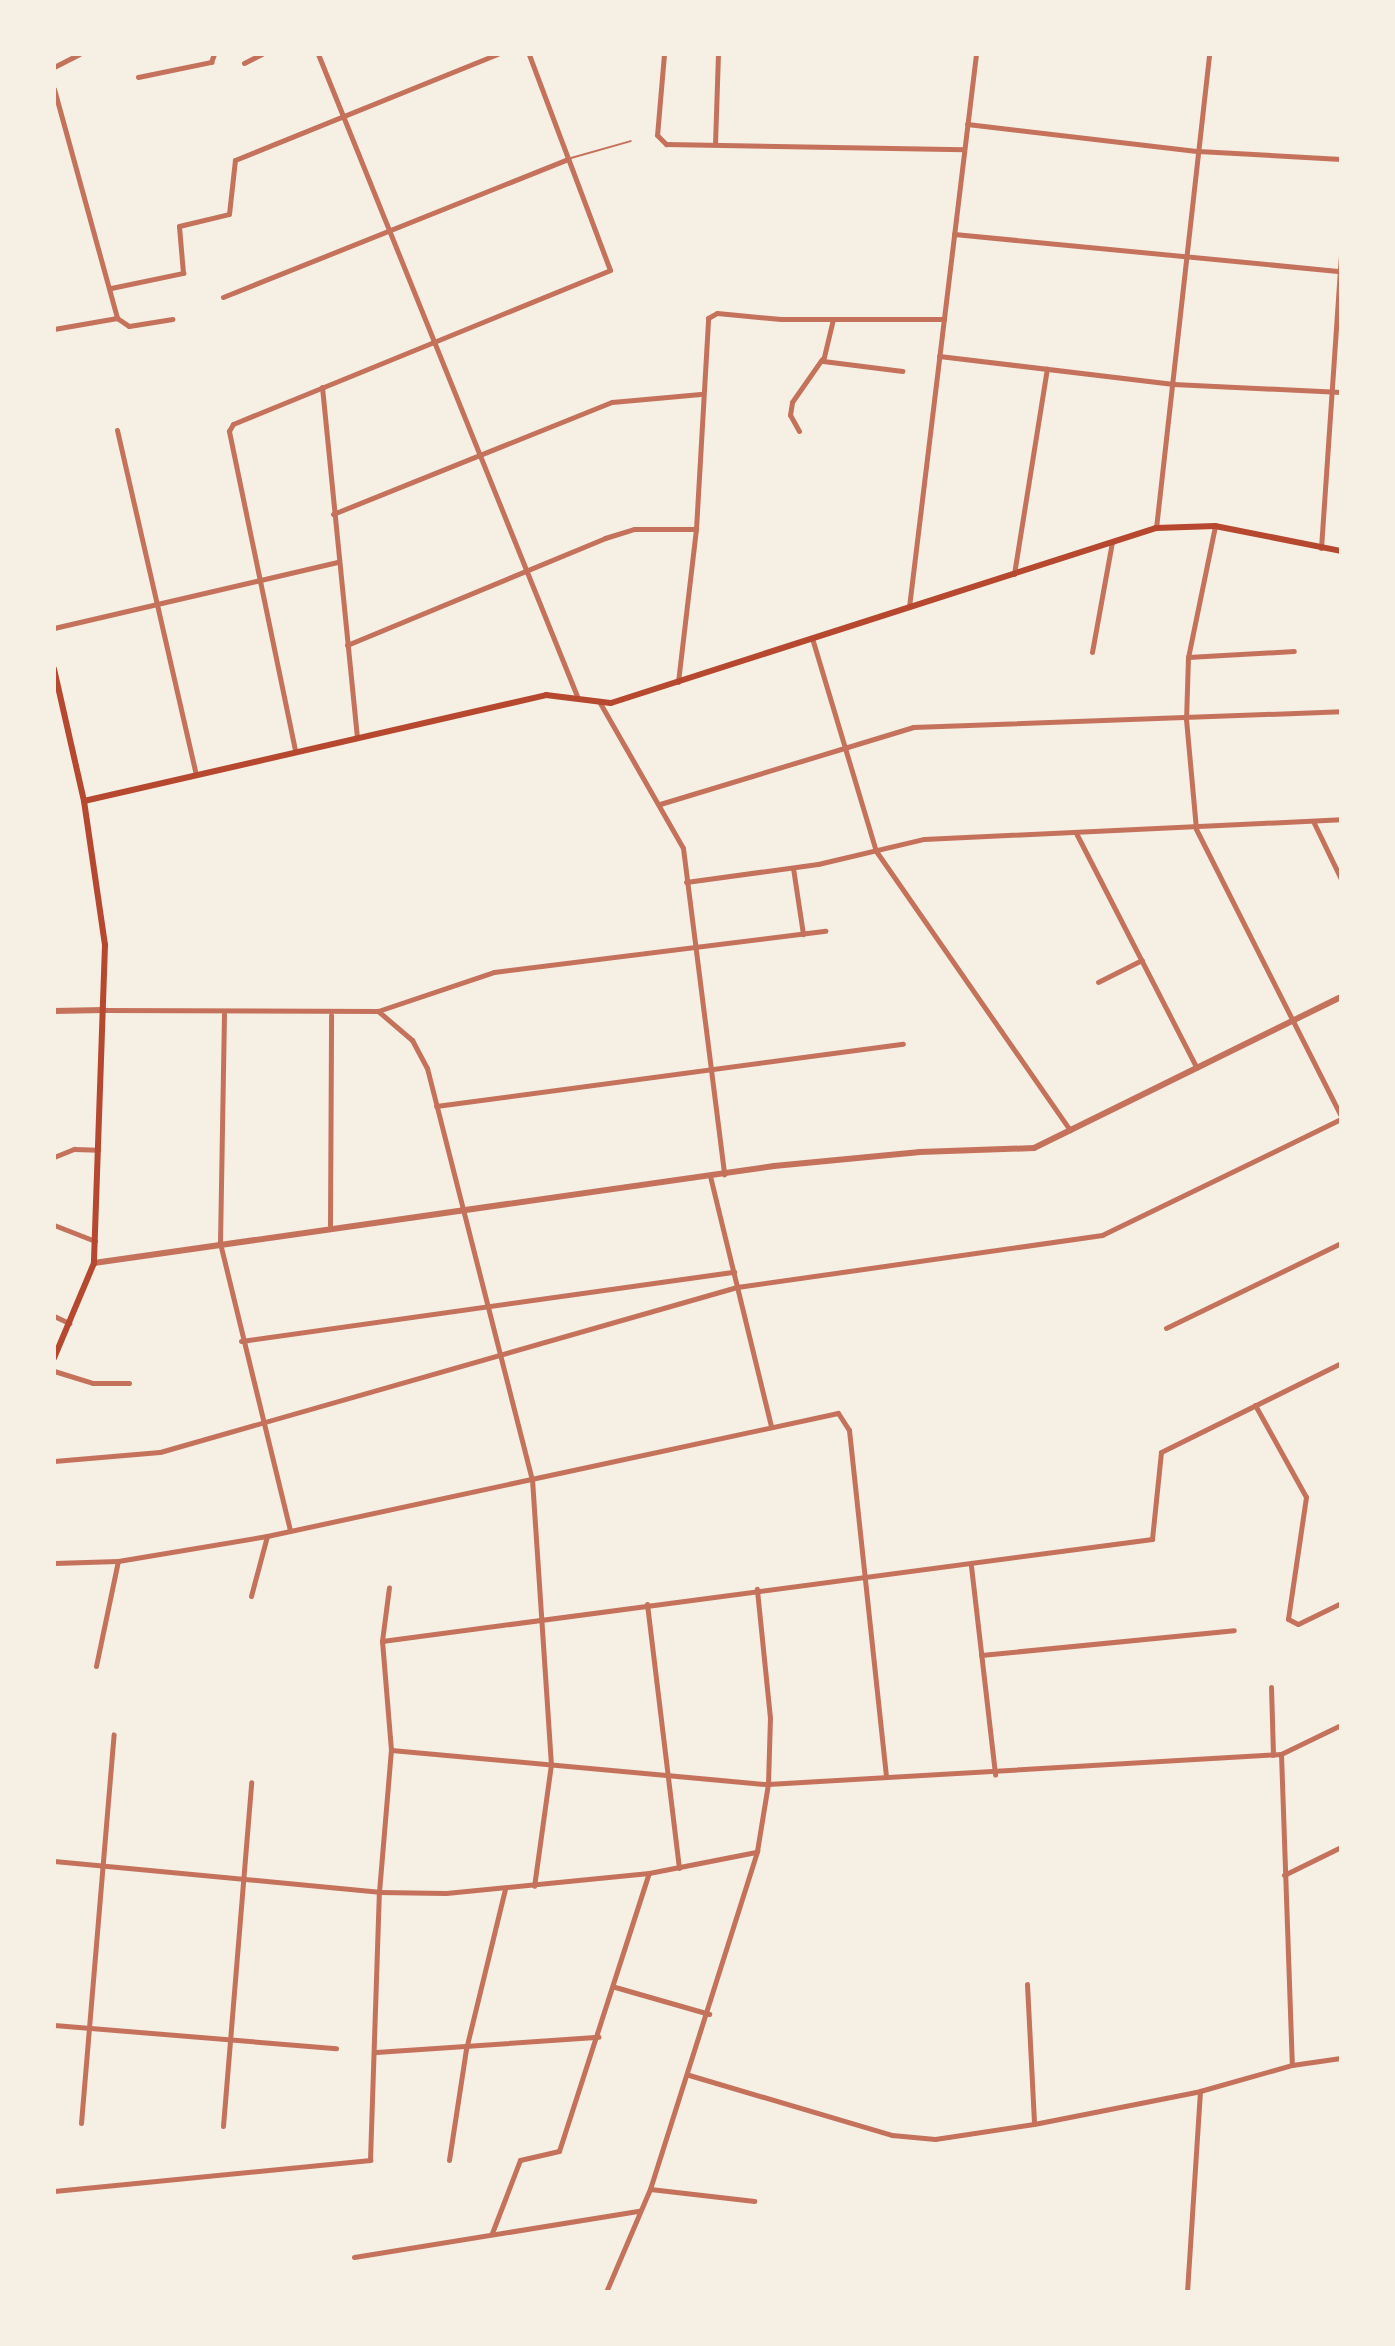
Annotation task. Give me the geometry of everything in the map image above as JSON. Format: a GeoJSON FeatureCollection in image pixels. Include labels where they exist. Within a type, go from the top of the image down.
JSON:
{"type":"FeatureCollection","features":[{"type":"Feature","properties":{"kind":"main road"},"geometry":{"type":"LineString","coordinates":[[84,801],[357,735],[546,695],[577,696],[600,703],[678,682],[1156,528],[1215,526],[1341,551]]}},
{"type":"Feature","properties":{"kind":"main road"},"geometry":{"type":"LineString","coordinates":[[54,669],[84,801],[104,920],[104,1010],[94,1263],[54,1358]]}},
{"type":"Feature","properties":{"kind":"street"},"geometry":{"type":"LineString","coordinates":[[54,67],[79,54]]}},
{"type":"Feature","properties":{"kind":"street"},"geometry":{"type":"LineString","coordinates":[[138,77],[211,62],[214,54]]}},
{"type":"Feature","properties":{"kind":"street"},"geometry":{"type":"LineString","coordinates":[[244,63],[262,54]]}},
{"type":"Feature","properties":{"kind":"street"},"geometry":{"type":"LineString","coordinates":[[318,54],[528,568],[577,696]]}},
{"type":"Feature","properties":{"kind":"street"},"geometry":{"type":"LineString","coordinates":[[111,288],[183,273],[179,226],[229,214],[235,160],[497,54]]}},
{"type":"Feature","properties":{"kind":"street"},"geometry":{"type":"LineString","coordinates":[[295,750],[229,431],[233,424],[607,273],[611,265],[529,54]]}},
{"type":"Feature","properties":{"kind":"street"},"geometry":{"type":"LineString","coordinates":[[664,54],[660,141],[964,149]]}},
{"type":"Feature","properties":{"kind":"street"},"geometry":{"type":"LineString","coordinates":[[715,144],[718,54]]}},
{"type":"Feature","properties":{"kind":"street"},"geometry":{"type":"LineString","coordinates":[[909,607],[976,54]]}},
{"type":"Feature","properties":{"kind":"street"},"geometry":{"type":"LineString","coordinates":[[1156,528],[1209,54]]}},
{"type":"Feature","properties":{"kind":"street"},"geometry":{"type":"LineString","coordinates":[[54,89],[117,318]]}},
{"type":"Feature","properties":{"kind":"street"},"geometry":{"type":"LineString","coordinates":[[967,124],[1198,151],[1341,159]]}},
{"type":"Feature","properties":{"kind":"street"},"geometry":{"type":"LineString","coordinates":[[223,297],[568,159]]}},
{"type":"Feature","properties":{"kind":"street"},"geometry":{"type":"LineString","coordinates":[[954,234],[1340,271]]}},
{"type":"Feature","properties":{"kind":"street"},"geometry":{"type":"LineString","coordinates":[[1321,548],[1341,257]]}},
{"type":"Feature","properties":{"kind":"street"},"geometry":{"type":"LineString","coordinates":[[678,682],[696,529],[701,394],[708,318],[717,313],[833,319],[944,319]]}},
{"type":"Feature","properties":{"kind":"street"},"geometry":{"type":"LineString","coordinates":[[54,329],[117,318],[129,326],[172,319]]}},
{"type":"Feature","properties":{"kind":"street"},"geometry":{"type":"LineString","coordinates":[[799,431],[790,415],[792,402],[822,359],[833,319]]}},
{"type":"Feature","properties":{"kind":"street"},"geometry":{"type":"LineString","coordinates":[[939,356],[1173,384],[1332,394],[1341,392]]}},
{"type":"Feature","properties":{"kind":"street"},"geometry":{"type":"LineString","coordinates":[[822,359],[902,371]]}},
{"type":"Feature","properties":{"kind":"street"},"geometry":{"type":"LineString","coordinates":[[1014,574],[1047,369]]}},
{"type":"Feature","properties":{"kind":"street"},"geometry":{"type":"LineString","coordinates":[[322,387],[337,562],[357,735]]}},
{"type":"Feature","properties":{"kind":"street"},"geometry":{"type":"LineString","coordinates":[[333,514],[482,458],[612,402],[701,394]]}},
{"type":"Feature","properties":{"kind":"street"},"geometry":{"type":"LineString","coordinates":[[117,430],[196,774]]}},
{"type":"Feature","properties":{"kind":"street"},"geometry":{"type":"LineString","coordinates":[[54,1461],[160,1452],[261,1420],[502,1356],[737,1287],[1102,1235],[1341,1118],[1196,829],[1186,719],[1188,657],[1215,526]]}},
{"type":"Feature","properties":{"kind":"street"},"geometry":{"type":"LineString","coordinates":[[347,645],[528,568],[634,529],[696,529]]}},
{"type":"Feature","properties":{"kind":"street"},"geometry":{"type":"LineString","coordinates":[[1092,652],[1112,542]]}},
{"type":"Feature","properties":{"kind":"street"},"geometry":{"type":"LineString","coordinates":[[54,628],[337,562]]}},
{"type":"Feature","properties":{"kind":"street"},"geometry":{"type":"LineString","coordinates":[[812,638],[876,851],[1070,1130]]}},
{"type":"Feature","properties":{"kind":"street"},"geometry":{"type":"LineString","coordinates":[[1188,657],[1294,651]]}},
{"type":"Feature","properties":{"kind":"street"},"geometry":{"type":"LineString","coordinates":[[600,703],[683,848],[692,946],[724,1174]]}},
{"type":"Feature","properties":{"kind":"street"},"geometry":{"type":"LineString","coordinates":[[660,804],[913,727],[1341,711]]}},
{"type":"Feature","properties":{"kind":"street"},"geometry":{"type":"LineString","coordinates":[[686,882],[793,868],[924,839],[1196,829],[1341,819]]}},
{"type":"Feature","properties":{"kind":"street"},"geometry":{"type":"LineString","coordinates":[[1313,821],[1341,879]]}},
{"type":"Feature","properties":{"kind":"street"},"geometry":{"type":"LineString","coordinates":[[1076,833],[1197,1068]]}},
{"type":"Feature","properties":{"kind":"street"},"geometry":{"type":"LineString","coordinates":[[793,868],[803,934]]}},
{"type":"Feature","properties":{"kind":"street"},"geometry":{"type":"LineString","coordinates":[[54,1011],[331,1015],[378,1011],[494,972],[825,931]]}},
{"type":"Feature","properties":{"kind":"street"},"geometry":{"type":"LineString","coordinates":[[1098,982],[1142,960]]}},
{"type":"Feature","properties":{"kind":"street"},"geometry":{"type":"LineString","coordinates":[[94,1263],[330,1225],[724,1174],[920,1152],[1034,1148],[1341,997]]}},
{"type":"Feature","properties":{"kind":"street"},"geometry":{"type":"LineString","coordinates":[[378,1011],[420,1051],[532,1479],[544,1618],[551,1764],[534,1886]]}},
{"type":"Feature","properties":{"kind":"street"},"geometry":{"type":"LineString","coordinates":[[224,1014],[220,1243],[241,1341],[290,1531]]}},
{"type":"Feature","properties":{"kind":"street"},"geometry":{"type":"LineString","coordinates":[[330,1225],[331,1015]]}},
{"type":"Feature","properties":{"kind":"street"},"geometry":{"type":"LineString","coordinates":[[436,1106],[711,1067],[903,1044]]}},
{"type":"Feature","properties":{"kind":"street"},"geometry":{"type":"LineString","coordinates":[[54,1157],[74,1149],[98,1150]]}},
{"type":"Feature","properties":{"kind":"street"},"geometry":{"type":"LineString","coordinates":[[710,1176],[771,1427]]}},
{"type":"Feature","properties":{"kind":"street"},"geometry":{"type":"LineString","coordinates":[[54,1225],[95,1241]]}},
{"type":"Feature","properties":{"kind":"street"},"geometry":{"type":"LineString","coordinates":[[1166,1328],[1341,1243]]}},
{"type":"Feature","properties":{"kind":"street"},"geometry":{"type":"LineString","coordinates":[[241,1341],[734,1272]]}},
{"type":"Feature","properties":{"kind":"street"},"geometry":{"type":"LineString","coordinates":[[54,1316],[69,1323]]}},
{"type":"Feature","properties":{"kind":"street"},"geometry":{"type":"LineString","coordinates":[[382,1641],[757,1589],[971,1566],[1155,1536],[1161,1452],[1341,1363]]}},
{"type":"Feature","properties":{"kind":"street"},"geometry":{"type":"LineString","coordinates":[[54,1371],[93,1383],[129,1383]]}},
{"type":"Feature","properties":{"kind":"street"},"geometry":{"type":"LineString","coordinates":[[1255,1405],[1306,1497],[1288,1619],[1293,1625],[1341,1603]]}},
{"type":"Feature","properties":{"kind":"street"},"geometry":{"type":"LineString","coordinates":[[54,1563],[118,1561],[267,1536],[831,1412],[847,1423],[886,1776]]}},
{"type":"Feature","properties":{"kind":"street"},"geometry":{"type":"LineString","coordinates":[[251,1596],[267,1536]]}},
{"type":"Feature","properties":{"kind":"street"},"geometry":{"type":"LineString","coordinates":[[96,1666],[118,1561]]}},
{"type":"Feature","properties":{"kind":"street"},"geometry":{"type":"LineString","coordinates":[[971,1566],[995,1775]]}},
{"type":"Feature","properties":{"kind":"street"},"geometry":{"type":"LineString","coordinates":[[54,2191],[367,2163],[376,2052],[379,1892],[391,1750],[382,1641],[389,1587]]}},
{"type":"Feature","properties":{"kind":"street"},"geometry":{"type":"LineString","coordinates":[[606,2292],[650,2189],[709,2014],[757,1851],[768,1784],[770,1718],[757,1589]]}},
{"type":"Feature","properties":{"kind":"street"},"geometry":{"type":"LineString","coordinates":[[647,1604],[671,1777],[679,1868]]}},
{"type":"Feature","properties":{"kind":"street"},"geometry":{"type":"LineString","coordinates":[[981,1655],[1234,1630]]}},
{"type":"Feature","properties":{"kind":"street"},"geometry":{"type":"LineString","coordinates":[[1271,1687],[1273,1755]]}},
{"type":"Feature","properties":{"kind":"street"},"geometry":{"type":"LineString","coordinates":[[391,1750],[768,1784],[886,1776],[995,1775],[1273,1755],[1341,1725]]}},
{"type":"Feature","properties":{"kind":"street"},"geometry":{"type":"LineString","coordinates":[[81,2123],[103,1867],[112,1799],[114,1734]]}},
{"type":"Feature","properties":{"kind":"street"},"geometry":{"type":"LineString","coordinates":[[1281,1754],[1292,2065]]}},
{"type":"Feature","properties":{"kind":"street"},"geometry":{"type":"LineString","coordinates":[[223,2126],[226,2042],[251,1782]]}},
{"type":"Feature","properties":{"kind":"street"},"geometry":{"type":"LineString","coordinates":[[1284,1875],[1341,1847]]}},
{"type":"Feature","properties":{"kind":"street"},"geometry":{"type":"LineString","coordinates":[[54,1861],[379,1892],[534,1886],[649,1873],[757,1851]]}},
{"type":"Feature","properties":{"kind":"street"},"geometry":{"type":"LineString","coordinates":[[492,2233],[520,2160],[559,2151],[599,2037],[649,1873]]}},
{"type":"Feature","properties":{"kind":"street"},"geometry":{"type":"LineString","coordinates":[[449,2160],[466,2049],[505,1889]]}},
{"type":"Feature","properties":{"kind":"street"},"geometry":{"type":"LineString","coordinates":[[1027,1984],[1034,2124]]}},
{"type":"Feature","properties":{"kind":"street"},"geometry":{"type":"LineString","coordinates":[[615,1987],[709,2014]]}},
{"type":"Feature","properties":{"kind":"street"},"geometry":{"type":"LineString","coordinates":[[54,2025],[226,2042],[336,2048]]}},
{"type":"Feature","properties":{"kind":"street"},"geometry":{"type":"LineString","coordinates":[[376,2052],[466,2049],[599,2037]]}},
{"type":"Feature","properties":{"kind":"street"},"geometry":{"type":"LineString","coordinates":[[689,2075],[892,2135],[935,2139],[1034,2124],[1200,2091],[1292,2065],[1341,2058]]}},
{"type":"Feature","properties":{"kind":"street"},"geometry":{"type":"LineString","coordinates":[[1187,2292],[1200,2091]]}},
{"type":"Feature","properties":{"kind":"street"},"geometry":{"type":"LineString","coordinates":[[650,2189],[754,2201]]}},
{"type":"Feature","properties":{"kind":"street"},"geometry":{"type":"LineString","coordinates":[[354,2257],[640,2211]]}},
{"type":"Feature","properties":{"kind":"lane"},"geometry":{"type":"LineString","coordinates":[[568,159],[607,143],[631,141]]}}]}
